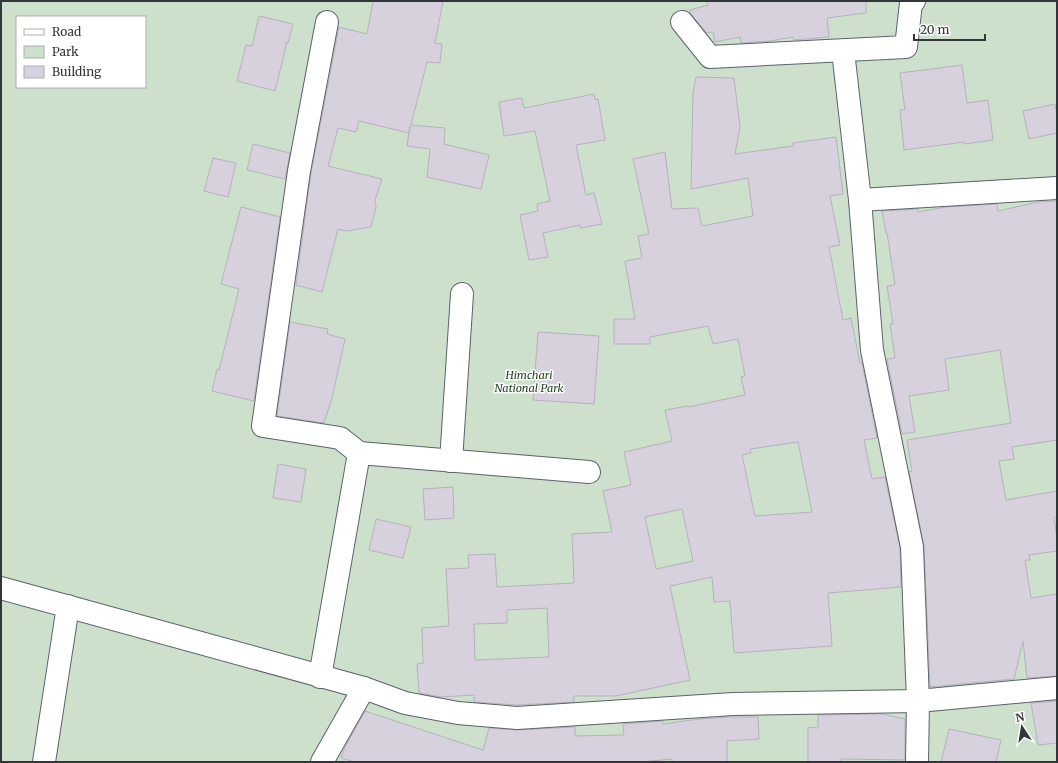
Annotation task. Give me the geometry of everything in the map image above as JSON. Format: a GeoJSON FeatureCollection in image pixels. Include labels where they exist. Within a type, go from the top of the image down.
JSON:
{"type":"FeatureCollection","features":[{"type":"Feature","properties":{"kind":"street"},"geometry":{"type":"LineString","coordinates":[[682,22],[710,57],[906,47],[911,3],[914,1]]}},
{"type":"Feature","properties":{"kind":"street"},"geometry":{"type":"LineString","coordinates":[[327,22],[299,171],[263,426],[340,438],[359,453],[589,472]]}},
{"type":"Feature","properties":{"kind":"street"},"geometry":{"type":"LineString","coordinates":[[843,51],[860,200],[872,350],[912,547],[918,702],[917,762]]}},
{"type":"Feature","properties":{"kind":"street"},"geometry":{"type":"LineString","coordinates":[[860,200],[1057,188]]}},
{"type":"Feature","properties":{"kind":"street"},"geometry":{"type":"LineString","coordinates":[[451,461],[462,294]]}},
{"type":"Feature","properties":{"kind":"street"},"geometry":{"type":"LineString","coordinates":[[320,676],[359,453]]}},
{"type":"Feature","properties":{"kind":"street"},"geometry":{"type":"LineString","coordinates":[[1,588],[364,688],[405,703],[458,713],[517,718],[733,704],[918,702],[1057,688]]}},
{"type":"Feature","properties":{"kind":"street"},"geometry":{"type":"LineString","coordinates":[[44,762],[68,606]]}},
{"type":"Feature","properties":{"kind":"street"},"geometry":{"type":"LineString","coordinates":[[322,762],[364,688]]}},
{"type":"Feature","properties":{"kind":"green space","name":"Himchari National Park"},"geometry":{"type":"Polygon","coordinates":[[[1,1],[1057,1],[1057,762],[1,762],[1,1]]]}},
{"type":"Feature","properties":{"kind":"building"},"geometry":{"type":"Polygon","coordinates":[[[373,1],[443,1],[435,43],[442,44],[440,63],[427,62],[411,125],[445,128],[444,144],[489,155],[481,189],[427,177],[430,149],[407,146],[409,133],[359,121],[356,132],[338,128],[328,166],[382,179],[375,200],[376,207],[371,227],[347,231],[338,229],[322,292],[296,285],[311,173],[339,27],[367,34],[373,1]]]}},
{"type":"Feature","properties":{"kind":"building"},"geometry":{"type":"Polygon","coordinates":[[[707,1],[866,1],[866,13],[827,18],[829,37],[794,40],[793,37],[770,41],[741,43],[740,37],[715,42],[713,32],[707,33],[690,13],[690,10],[708,5],[707,1]]]}},
{"type":"Feature","properties":{"kind":"building"},"geometry":{"type":"Polygon","coordinates":[[[259,16],[293,24],[275,91],[237,81],[246,45],[252,46],[259,16]]]}},
{"type":"Feature","properties":{"kind":"building"},"geometry":{"type":"Polygon","coordinates":[[[962,65],[967,103],[988,100],[993,140],[964,144],[964,142],[904,150],[900,110],[905,110],[900,73],[962,65]]]}},
{"type":"Feature","properties":{"kind":"building"},"geometry":{"type":"Polygon","coordinates":[[[696,77],[734,78],[740,127],[735,154],[793,146],[793,143],[836,137],[843,194],[830,196],[840,245],[829,247],[843,320],[851,318],[860,363],[862,363],[877,438],[864,440],[872,479],[885,477],[900,548],[901,587],[828,593],[832,646],[734,653],[730,601],[714,602],[712,577],[670,586],[690,680],[616,696],[574,696],[574,702],[517,705],[474,702],[474,695],[441,697],[419,693],[417,664],[423,663],[422,628],[449,626],[446,569],[469,568],[468,555],[495,554],[497,587],[574,583],[572,534],[612,532],[603,491],[631,485],[624,452],[672,441],[665,410],[688,407],[745,395],[741,377],[745,376],[738,339],[713,344],[708,326],[650,337],[650,344],[614,344],[614,319],[635,319],[625,261],[642,258],[638,236],[649,234],[633,159],[665,152],[672,209],[698,208],[702,226],[753,216],[748,178],[691,189],[693,93],[696,77]],[[798,442],[750,449],[751,453],[742,455],[755,516],[812,512],[798,442]],[[682,509],[645,517],[656,569],[693,561],[682,509]],[[547,608],[507,610],[507,623],[474,624],[475,660],[549,657],[547,608]]]}},
{"type":"Feature","properties":{"kind":"building"},"geometry":{"type":"Polygon","coordinates":[[[594,94],[595,100],[598,99],[605,140],[576,145],[586,195],[594,193],[602,224],[581,228],[580,225],[543,233],[548,257],[529,260],[520,215],[538,211],[537,204],[550,201],[535,131],[504,136],[499,102],[522,98],[524,108],[594,94]]]}},
{"type":"Feature","properties":{"kind":"building"},"geometry":{"type":"Polygon","coordinates":[[[1055,104],[1057,114],[1057,133],[1029,139],[1023,111],[1055,104]]]}},
{"type":"Feature","properties":{"kind":"building"},"geometry":{"type":"Polygon","coordinates":[[[253,144],[290,153],[285,179],[247,170],[253,144]]]}},
{"type":"Feature","properties":{"kind":"building"},"geometry":{"type":"Polygon","coordinates":[[[213,158],[236,163],[228,197],[204,191],[213,158]]]}},
{"type":"Feature","properties":{"kind":"building"},"geometry":{"type":"Polygon","coordinates":[[[1057,201],[1057,440],[1012,447],[1014,459],[999,461],[1006,500],[1057,491],[1057,517],[1054,518],[1057,551],[1029,555],[1030,560],[1025,560],[1031,598],[1057,594],[1057,676],[1027,678],[1023,641],[1014,679],[930,687],[924,546],[909,472],[912,471],[907,440],[1011,423],[1000,350],[945,359],[949,390],[909,396],[915,432],[902,434],[887,359],[895,358],[890,324],[893,324],[887,286],[895,285],[882,211],[918,209],[918,212],[946,207],[997,204],[998,211],[1038,202],[1057,201]]]}},
{"type":"Feature","properties":{"kind":"building"},"geometry":{"type":"Polygon","coordinates":[[[241,207],[280,217],[254,401],[212,391],[217,369],[219,370],[239,289],[221,284],[241,207]]]}},
{"type":"Feature","properties":{"kind":"building"},"geometry":{"type":"Polygon","coordinates":[[[290,322],[328,329],[327,334],[345,339],[332,398],[324,423],[277,416],[290,322]]]}},
{"type":"Feature","properties":{"kind":"building"},"geometry":{"type":"Polygon","coordinates":[[[538,332],[599,336],[594,404],[533,400],[538,332]]]}},
{"type":"Feature","properties":{"kind":"building"},"geometry":{"type":"Polygon","coordinates":[[[278,464],[306,469],[301,502],[273,498],[278,464]]]}},
{"type":"Feature","properties":{"kind":"building"},"geometry":{"type":"Polygon","coordinates":[[[453,487],[454,518],[425,520],[423,489],[453,487]]]}},
{"type":"Feature","properties":{"kind":"building"},"geometry":{"type":"Polygon","coordinates":[[[376,519],[411,527],[403,558],[369,550],[376,519]]]}},
{"type":"Feature","properties":{"kind":"building"},"geometry":{"type":"Polygon","coordinates":[[[1057,701],[1057,743],[1038,745],[1031,703],[1057,701]]]}},
{"type":"Feature","properties":{"kind":"building"},"geometry":{"type":"Polygon","coordinates":[[[365,711],[483,750],[489,728],[518,730],[575,727],[575,736],[624,735],[623,724],[663,721],[663,724],[699,719],[730,717],[758,717],[759,739],[727,741],[727,762],[672,762],[672,759],[640,762],[355,762],[341,758],[345,747],[365,711]]]}},
{"type":"Feature","properties":{"kind":"building"},"geometry":{"type":"Polygon","coordinates":[[[882,714],[905,719],[905,760],[841,759],[841,762],[808,762],[808,727],[818,728],[818,715],[882,714]]]}},
{"type":"Feature","properties":{"kind":"building"},"geometry":{"type":"Polygon","coordinates":[[[949,729],[1001,740],[996,762],[941,762],[949,729]]]}}]}
